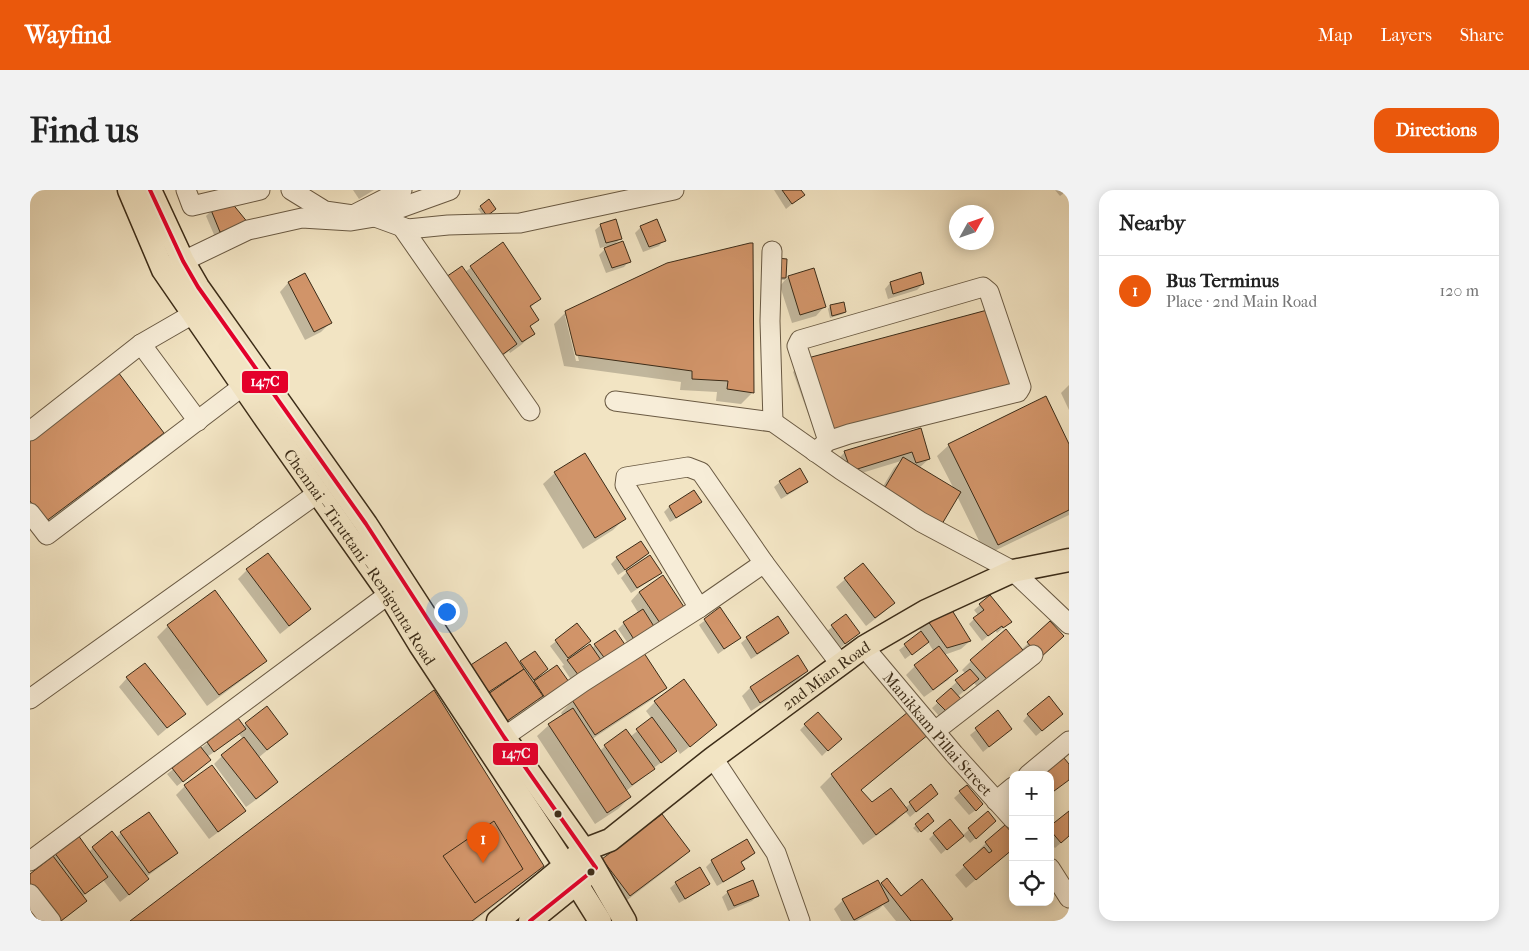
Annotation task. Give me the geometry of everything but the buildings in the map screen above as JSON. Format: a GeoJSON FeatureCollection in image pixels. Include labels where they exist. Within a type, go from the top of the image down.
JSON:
{"type":"FeatureCollection","features":[{"type":"Feature","properties":{"kind":"main road","name":"Chennai - Tiruttani - Renigunta Road"},"geometry":{"type":"LineString","coordinates":[[129,190],[173,266],[198,287],[268,403],[318,493],[389,594],[420,645],[600,921]]}},
{"type":"Feature","properties":{"kind":"main road","name":"Chennai - Tiruttani - Renigunta Road"},"geometry":{"type":"LineString","coordinates":[[150,190],[173,266],[193,314],[243,386],[268,403],[366,524],[504,737],[590,859],[625,921]]}},
{"type":"Feature","properties":{"kind":"main road","name":"2nd Mian Road"},"geometry":{"type":"LineString","coordinates":[[590,859],[610,840],[713,758],[864,647],[926,611],[1013,571],[1069,560]]}},
{"type":"Feature","properties":{"kind":"main road"},"geometry":{"type":"LineString","coordinates":[[498,921],[590,859]]}},
{"type":"Feature","properties":{"kind":"main road"},"geometry":{"type":"LineString","coordinates":[[530,921],[570,874]]}},
{"type":"Feature","properties":{"kind":"street"},"geometry":{"type":"LineString","coordinates":[[186,190],[192,206],[260,190]]}},
{"type":"Feature","properties":{"kind":"street"},"geometry":{"type":"LineString","coordinates":[[291,190],[325,211],[353,216],[402,190]]}},
{"type":"Feature","properties":{"kind":"street"},"geometry":{"type":"LineString","coordinates":[[173,266],[248,230],[302,218],[351,221],[375,217],[450,190]]}},
{"type":"Feature","properties":{"kind":"street"},"geometry":{"type":"LineString","coordinates":[[375,217],[408,229],[448,225],[520,223],[674,190]]}},
{"type":"Feature","properties":{"kind":"street"},"geometry":{"type":"LineString","coordinates":[[402,227],[530,411]]}},
{"type":"Feature","properties":{"kind":"street"},"geometry":{"type":"LineString","coordinates":[[772,251],[770,321],[773,422]]}},
{"type":"Feature","properties":{"kind":"street"},"geometry":{"type":"LineString","coordinates":[[983,287],[989,292],[1021,387],[1018,392],[850,434],[822,447],[797,346],[800,340],[983,287]]}},
{"type":"Feature","properties":{"kind":"street"},"geometry":{"type":"LineString","coordinates":[[30,431],[141,344],[193,314]]}},
{"type":"Feature","properties":{"kind":"street"},"geometry":{"type":"LineString","coordinates":[[141,344],[198,421]]}},
{"type":"Feature","properties":{"kind":"street"},"geometry":{"type":"LineString","coordinates":[[30,513],[47,535],[243,386]]}},
{"type":"Feature","properties":{"kind":"street"},"geometry":{"type":"LineString","coordinates":[[615,401],[773,422],[822,447],[921,522],[1013,571],[1069,624]]}},
{"type":"Feature","properties":{"kind":"street"},"geometry":{"type":"LineString","coordinates":[[699,608],[625,485],[626,477],[688,467],[701,472],[764,563],[841,665]]}},
{"type":"Feature","properties":{"kind":"street"},"geometry":{"type":"LineString","coordinates":[[30,699],[318,493]]}},
{"type":"Feature","properties":{"kind":"street"},"geometry":{"type":"LineString","coordinates":[[504,737],[583,682],[699,608],[764,563]]}},
{"type":"Feature","properties":{"kind":"street"},"geometry":{"type":"LineString","coordinates":[[30,861],[389,594]]}},
{"type":"Feature","properties":{"kind":"street","name":"Manikkam Pillai Street"},"geometry":{"type":"LineString","coordinates":[[864,647],[1010,816]]}},
{"type":"Feature","properties":{"kind":"street"},"geometry":{"type":"LineString","coordinates":[[935,731],[1032,655]]}},
{"type":"Feature","properties":{"kind":"street"},"geometry":{"type":"LineString","coordinates":[[1033,771],[1069,741]]}},
{"type":"Feature","properties":{"kind":"street"},"geometry":{"type":"LineString","coordinates":[[713,758],[776,853],[800,921]]}},
{"type":"Feature","properties":{"kind":"street"},"geometry":{"type":"LineString","coordinates":[[996,801],[1009,790]]}},
{"type":"Feature","properties":{"kind":"street"},"geometry":{"type":"LineString","coordinates":[[1054,874],[1069,898]]}},
{"type":"Feature","properties":{"kind":"street"},"geometry":{"type":"LineString","coordinates":[[30,894],[51,921]]}},
{"type":"Feature","properties":{"kind":"transit line","name":"147C"},"geometry":{"type":"LineString","coordinates":[[150,190],[183,261],[198,287],[366,524],[504,737],[596,868],[530,921]]}},
{"type":"Feature","properties":{"kind":"place","name":"Bus Terminus"},"geometry":{"type":"Point","coordinates":[483,863]}}]}
